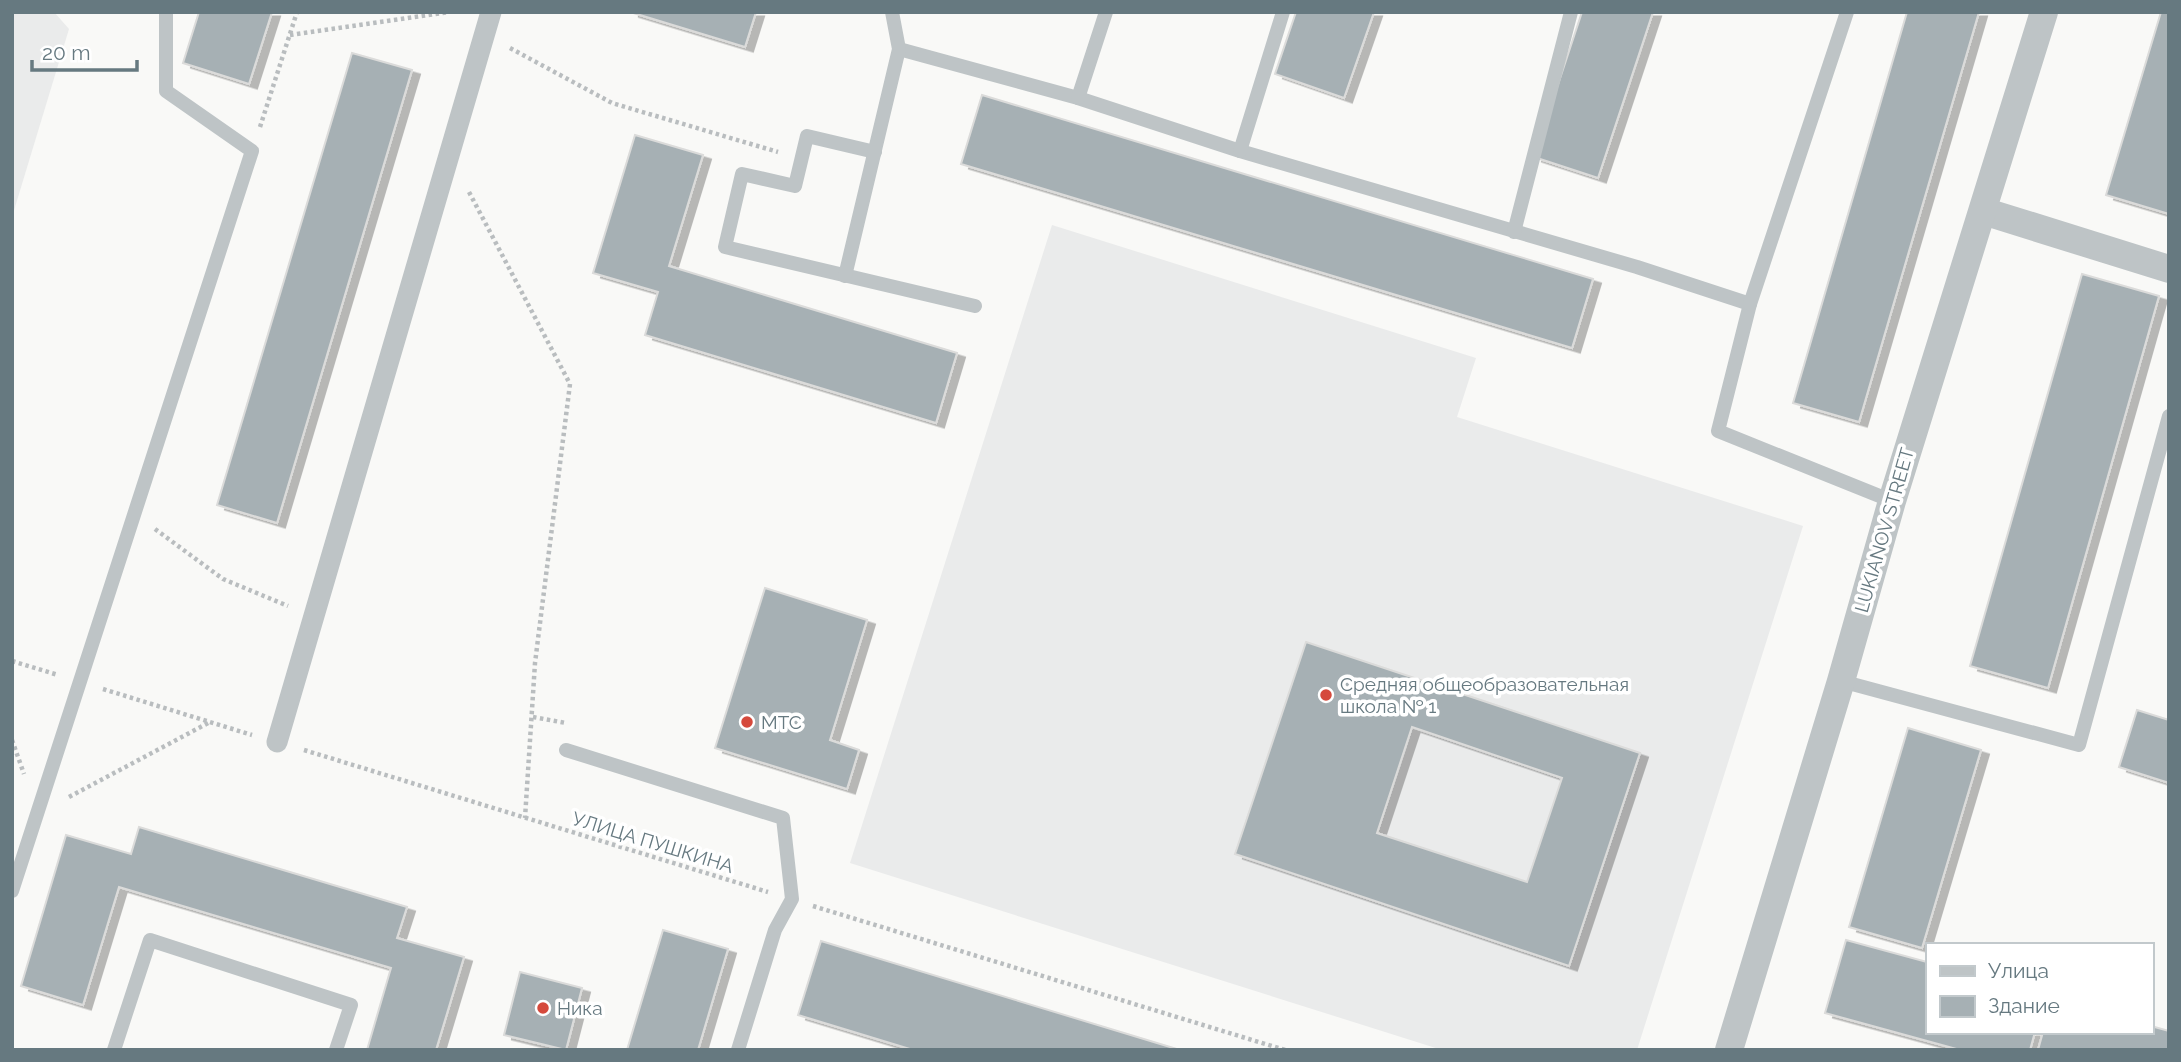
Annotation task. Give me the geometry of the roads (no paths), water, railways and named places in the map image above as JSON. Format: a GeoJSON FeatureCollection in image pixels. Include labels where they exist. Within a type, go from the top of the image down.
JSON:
{"type":"FeatureCollection","features":[{"type":"Feature","properties":{"kind":"street"},"geometry":{"type":"LineString","coordinates":[[277,742],[491,12]]}},
{"type":"Feature","properties":{"kind":"street","name":"LUKIANOV STREET"},"geometry":{"type":"LineString","coordinates":[[1729,1050],[1841,681],[1892,501],[2044,12]]}},
{"type":"Feature","properties":{"kind":"street"},"geometry":{"type":"LineString","coordinates":[[1983,211],[2169,269]]}},
{"type":"Feature","properties":{"kind":"lane"},"geometry":{"type":"LineString","coordinates":[[12,891],[252,151],[166,91],[166,12]]}},
{"type":"Feature","properties":{"kind":"lane"},"geometry":{"type":"LineString","coordinates":[[845,276],[899,49],[892,12]]}},
{"type":"Feature","properties":{"kind":"lane"},"geometry":{"type":"LineString","coordinates":[[1077,97],[1106,12]]}},
{"type":"Feature","properties":{"kind":"lane"},"geometry":{"type":"LineString","coordinates":[[1240,152],[1283,12]]}},
{"type":"Feature","properties":{"kind":"lane"},"geometry":{"type":"LineString","coordinates":[[1514,232],[1571,12]]}},
{"type":"Feature","properties":{"kind":"lane"},"geometry":{"type":"LineString","coordinates":[[1847,12],[1751,304],[1718,431],[1892,501]]}},
{"type":"Feature","properties":{"kind":"lane"},"geometry":{"type":"LineString","coordinates":[[899,49],[1077,97],[1240,152],[1751,304]]}},
{"type":"Feature","properties":{"kind":"lane"},"geometry":{"type":"LineString","coordinates":[[875,152],[807,136],[795,186],[742,174],[725,247],[975,306]]}},
{"type":"Feature","properties":{"kind":"lane"},"geometry":{"type":"LineString","coordinates":[[1841,681],[2079,745],[2169,416]]}},
{"type":"Feature","properties":{"kind":"lane"},"geometry":{"type":"LineString","coordinates":[[566,750],[783,818],[792,899],[775,930],[738,1050]]}},
{"type":"Feature","properties":{"kind":"lane"},"geometry":{"type":"LineString","coordinates":[[114,1050],[150,940],[351,1005],[336,1050]]}},
{"type":"Feature","properties":{"kind":"place","name":"Средняя общеобразовательная школа № 1"},"geometry":{"type":"Point","coordinates":[1326,695]}},
{"type":"Feature","properties":{"kind":"place","name":"МТС"},"geometry":{"type":"Point","coordinates":[747,722]}},
{"type":"Feature","properties":{"kind":"place","name":"Ника"},"geometry":{"type":"Point","coordinates":[543,1008]}}]}
